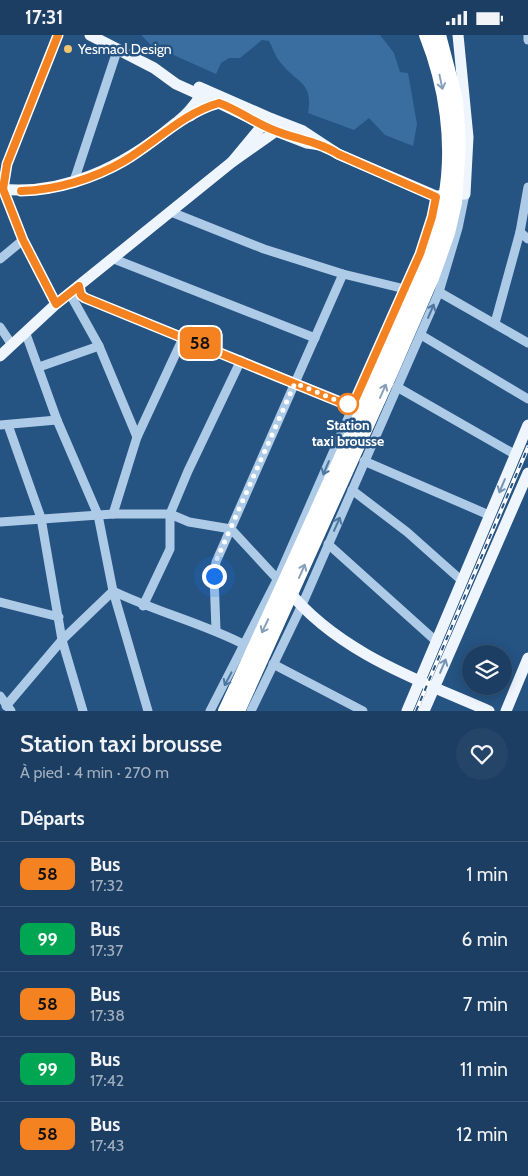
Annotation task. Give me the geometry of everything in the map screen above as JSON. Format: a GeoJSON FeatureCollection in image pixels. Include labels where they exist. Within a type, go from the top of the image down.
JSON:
{"type":"FeatureCollection","features":[{"type":"Feature","properties":{"kind":"highway"},"geometry":{"type":"LineString","coordinates":[[426,35],[438,72],[447,115],[450,195]]}},
{"type":"Feature","properties":{"kind":"highway"},"geometry":{"type":"LineString","coordinates":[[225,711],[284,586],[419,282],[450,195],[459,144],[458,122],[450,71],[439,35]]}},
{"type":"Feature","properties":{"kind":"highway"},"geometry":{"type":"LineString","coordinates":[[238,711],[284,586]]}},
{"type":"Feature","properties":{"kind":"main road"},"geometry":{"type":"LineString","coordinates":[[90,35],[154,68],[171,73],[207,97],[267,122],[303,131],[338,154],[450,195],[468,144],[458,35]]}},
{"type":"Feature","properties":{"kind":"main road"},"geometry":{"type":"LineString","coordinates":[[2,189],[40,190],[100,173],[124,161],[173,126],[207,97]]}},
{"type":"Feature","properties":{"kind":"main road"},"geometry":{"type":"LineString","coordinates":[[207,97],[267,122],[276,131],[307,143],[326,146]]}},
{"type":"Feature","properties":{"kind":"main road"},"geometry":{"type":"LineString","coordinates":[[232,162],[267,122]]}},
{"type":"Feature","properties":{"kind":"main road"},"geometry":{"type":"LineString","coordinates":[[0,356],[26,334],[56,304],[232,162],[276,131]]}},
{"type":"Feature","properties":{"kind":"main road"},"geometry":{"type":"LineString","coordinates":[[407,711],[528,425]]}},
{"type":"Feature","properties":{"kind":"main road"},"geometry":{"type":"LineString","coordinates":[[424,711],[528,473]]}},
{"type":"Feature","properties":{"kind":"main road"},"geometry":{"type":"LineString","coordinates":[[284,586],[302,605],[345,643],[421,681],[489,711]]}},
{"type":"Feature","properties":{"kind":"main road"},"geometry":{"type":"LineString","coordinates":[[506,711],[528,658]]}},
{"type":"Feature","properties":{"kind":"street"},"geometry":{"type":"LineString","coordinates":[[56,304],[23,240],[2,189],[7,164],[58,35]]}},
{"type":"Feature","properties":{"kind":"street"},"geometry":{"type":"LineString","coordinates":[[528,35],[528,40]]}},
{"type":"Feature","properties":{"kind":"street"},"geometry":{"type":"LineString","coordinates":[[74,181],[118,48]]}},
{"type":"Feature","properties":{"kind":"street"},"geometry":{"type":"LineString","coordinates":[[496,323],[520,232],[528,187]]}},
{"type":"Feature","properties":{"kind":"street"},"geometry":{"type":"LineString","coordinates":[[210,711],[245,645],[255,620],[284,586],[352,407],[405,289],[427,233],[450,195]]}},
{"type":"Feature","properties":{"kind":"street"},"geometry":{"type":"LineString","coordinates":[[251,711],[302,605],[439,293],[458,228],[450,195]]}},
{"type":"Feature","properties":{"kind":"street"},"geometry":{"type":"LineString","coordinates":[[171,211],[264,249],[343,274],[405,289]]}},
{"type":"Feature","properties":{"kind":"street"},"geometry":{"type":"LineString","coordinates":[[520,232],[528,239]]}},
{"type":"Feature","properties":{"kind":"street"},"geometry":{"type":"LineString","coordinates":[[0,259],[23,240]]}},
{"type":"Feature","properties":{"kind":"street"},"geometry":{"type":"LineString","coordinates":[[114,259],[315,338]]}},
{"type":"Feature","properties":{"kind":"street"},"geometry":{"type":"LineString","coordinates":[[216,630],[214,568],[343,274]]}},
{"type":"Feature","properties":{"kind":"street"},"geometry":{"type":"LineString","coordinates":[[79,286],[81,295],[85,298],[184,336],[352,407]]}},
{"type":"Feature","properties":{"kind":"street"},"geometry":{"type":"LineString","coordinates":[[439,293],[496,323],[528,343]]}},
{"type":"Feature","properties":{"kind":"street"},"geometry":{"type":"LineString","coordinates":[[70,294],[99,346],[138,437]]}},
{"type":"Feature","properties":{"kind":"street"},"geometry":{"type":"LineString","coordinates":[[0,327],[12,345]]}},
{"type":"Feature","properties":{"kind":"street"},"geometry":{"type":"LineString","coordinates":[[26,334],[57,420],[98,515],[113,591],[148,711]]}},
{"type":"Feature","properties":{"kind":"street"},"geometry":{"type":"LineString","coordinates":[[421,335],[528,399]]}},
{"type":"Feature","properties":{"kind":"street"},"geometry":{"type":"LineString","coordinates":[[113,514],[138,437],[184,336]]}},
{"type":"Feature","properties":{"kind":"street"},"geometry":{"type":"LineString","coordinates":[[39,367],[99,346]]}},
{"type":"Feature","properties":{"kind":"street"},"geometry":{"type":"LineString","coordinates":[[143,606],[170,549],[170,514],[240,360]]}},
{"type":"Feature","properties":{"kind":"street"},"geometry":{"type":"LineString","coordinates":[[397,387],[516,455]]}},
{"type":"Feature","properties":{"kind":"street"},"geometry":{"type":"LineString","coordinates":[[57,420],[4,425],[41,518],[62,640],[83,711]]}},
{"type":"Feature","properties":{"kind":"street"},"geometry":{"type":"LineString","coordinates":[[364,461],[489,515]]}},
{"type":"Feature","properties":{"kind":"street"},"geometry":{"type":"LineString","coordinates":[[352,490],[407,532],[461,580]]}},
{"type":"Feature","properties":{"kind":"street"},"geometry":{"type":"LineString","coordinates":[[0,522],[113,514],[170,514],[189,522],[231,529],[284,586]]}},
{"type":"Feature","properties":{"kind":"street"},"geometry":{"type":"LineString","coordinates":[[328,544],[437,641]]}},
{"type":"Feature","properties":{"kind":"street"},"geometry":{"type":"LineString","coordinates":[[113,591],[143,606],[216,630],[245,645]]}},
{"type":"Feature","properties":{"kind":"street"},"geometry":{"type":"LineString","coordinates":[[0,696],[9,708],[62,640],[113,591]]}},
{"type":"Feature","properties":{"kind":"street"},"geometry":{"type":"LineString","coordinates":[[0,602],[58,617]]}},
{"type":"Feature","properties":{"kind":"street"},"geometry":{"type":"LineString","coordinates":[[273,664],[363,711]]}},
{"type":"Feature","properties":{"kind":"shaded area"},"geometry":{"type":"Polygon","coordinates":[[[141,35],[380,35],[394,53],[400,72],[408,73],[417,124],[413,146],[385,135],[369,118],[354,130],[308,113],[309,103],[306,89],[280,62],[269,41],[262,40],[240,58],[229,58],[221,63],[216,74],[151,45],[141,35]]]}},
{"type":"Feature","properties":{"kind":"railway"},"geometry":{"type":"LineString","coordinates":[[416,711],[528,447]]}},
{"type":"Feature","properties":{"kind":"bus line","name":"58"},"geometry":{"type":"LineString","coordinates":[[21,191],[40,190],[100,173],[124,161],[203,107],[219,103],[276,131],[307,143],[326,146],[338,154],[436,197],[432,217],[420,254],[352,407],[184,336],[85,298],[81,295],[79,286],[56,304],[23,240],[7,195],[3,189],[7,164],[58,35]]}},
{"type":"Feature","properties":{"kind":"place","name":"Yesmaol Design"},"geometry":{"type":"Point","coordinates":[68,49]}},
{"type":"Feature","properties":{"kind":"place","name":"Station taxi brousse"},"geometry":{"type":"Point","coordinates":[348,404]}},
{"type":"Feature","properties":{"kind":"route"},"geometry":{"type":"LineString","coordinates":[[214,576],[216,561],[295,383],[352,407],[348,404]]}}]}
